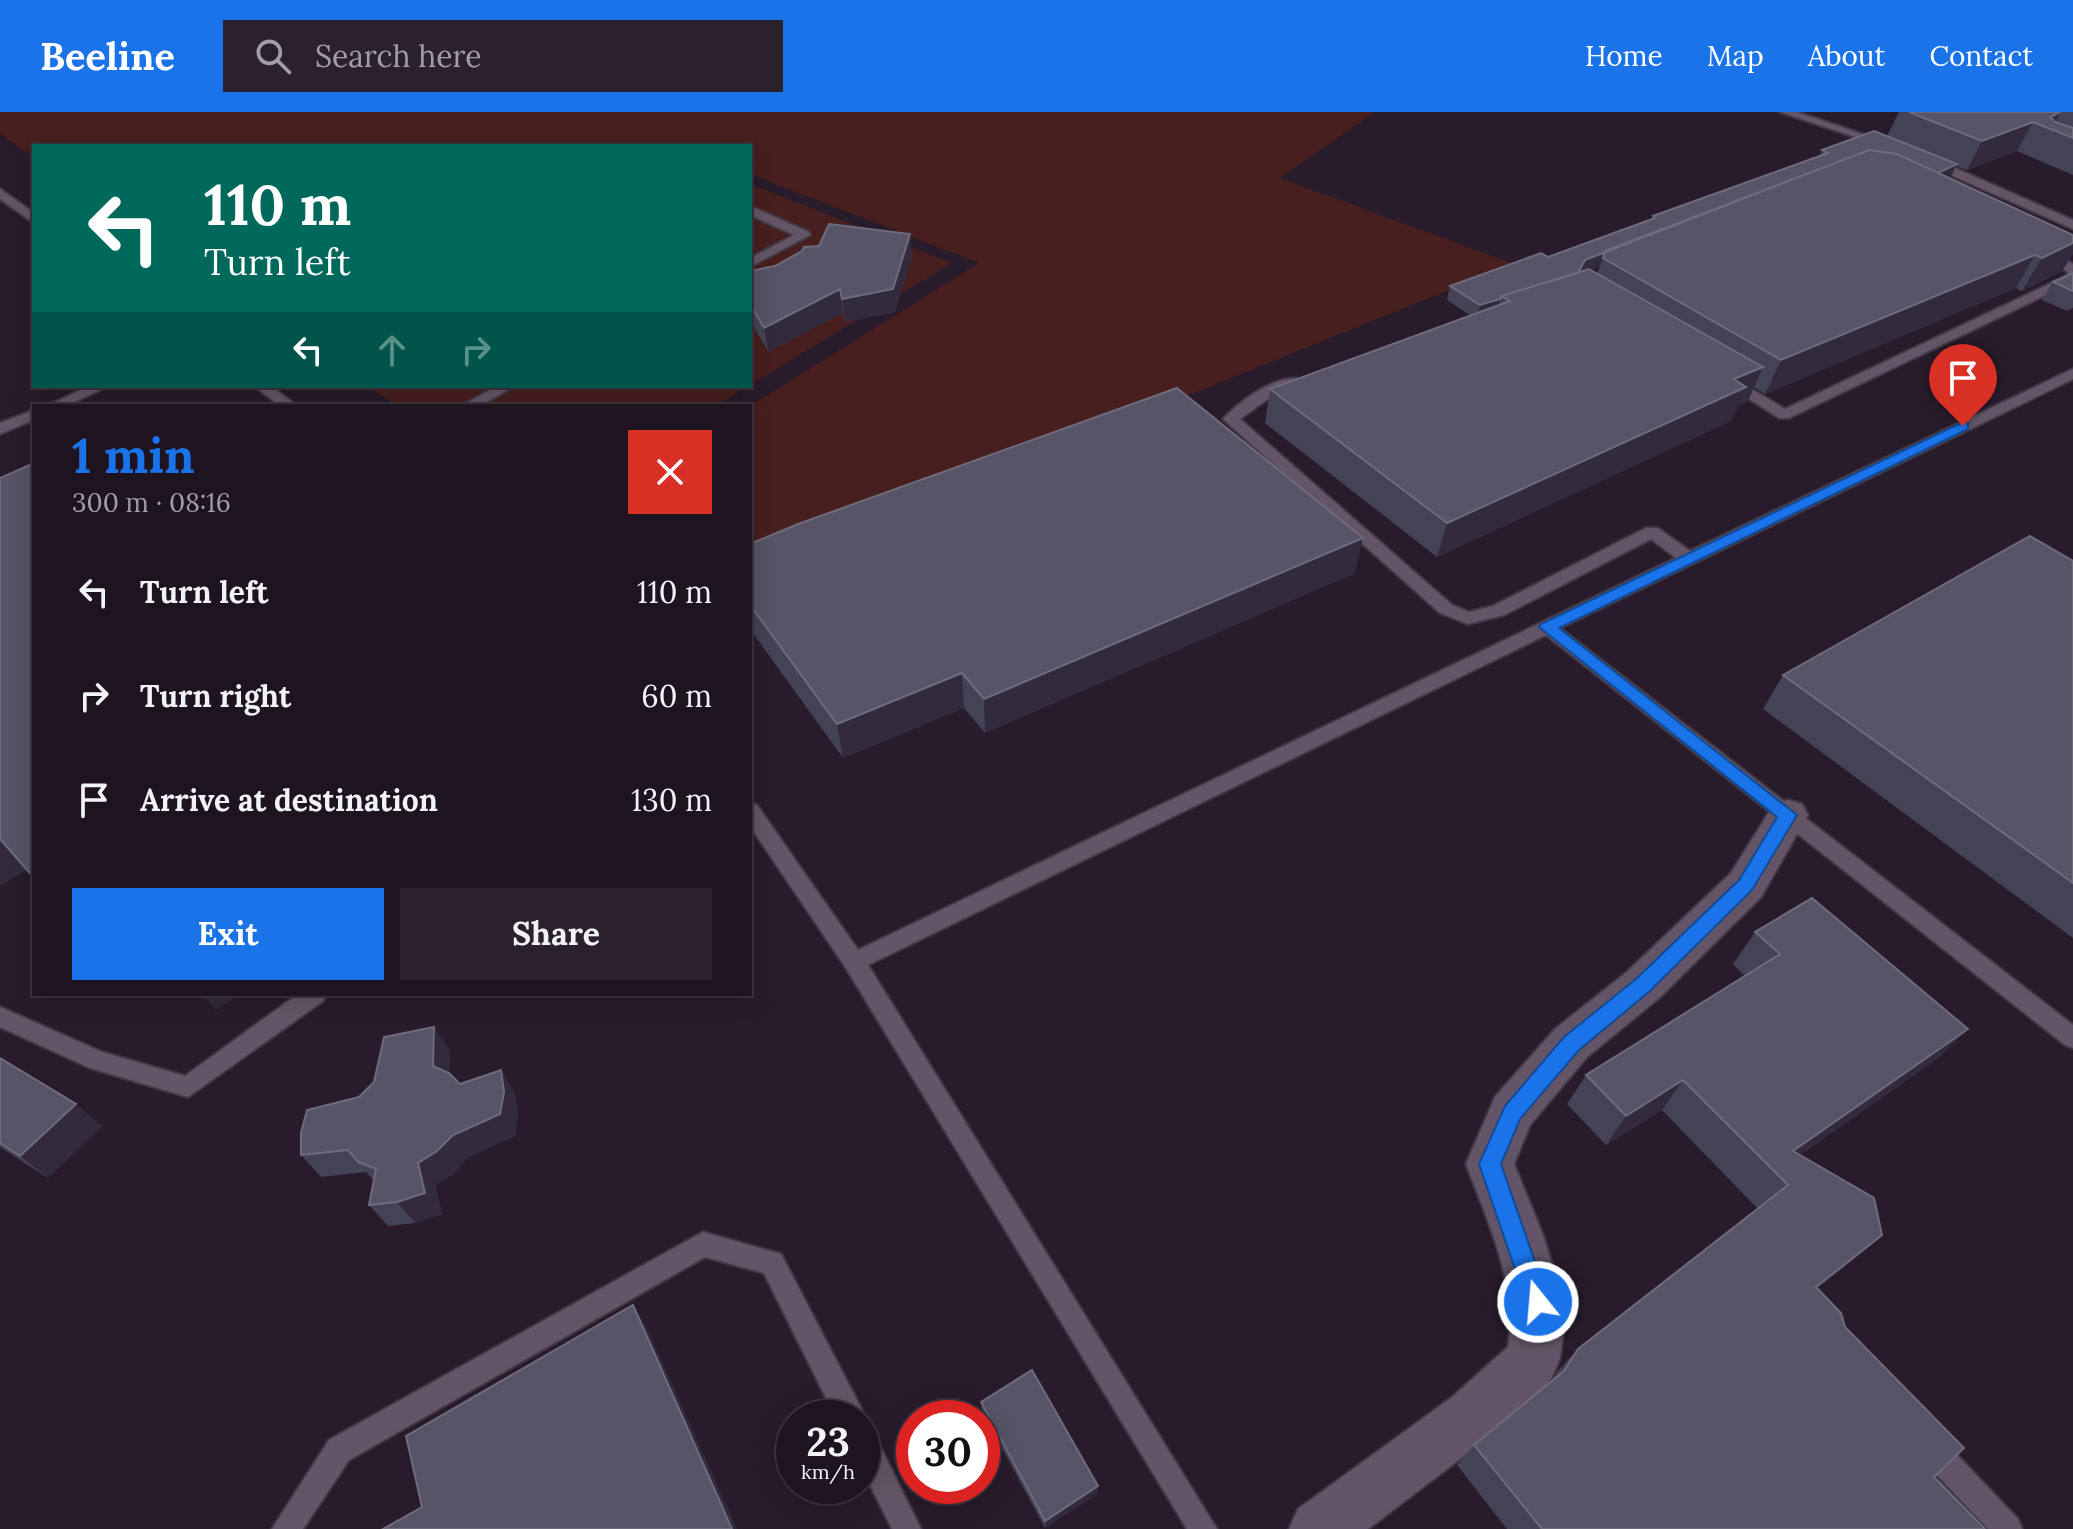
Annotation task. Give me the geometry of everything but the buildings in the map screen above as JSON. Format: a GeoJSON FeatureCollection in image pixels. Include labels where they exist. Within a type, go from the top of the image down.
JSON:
{"type":"FeatureCollection","features":[{"type":"Feature","properties":{"kind":"street"},"geometry":{"type":"LineString","coordinates":[[1318,1529],[1490,1404],[1533,1361],[1538,1302],[1490,1164],[1512,1112],[1571,1043],[1643,985],[1746,885],[1788,815]]}},
{"type":"Feature","properties":{"kind":"lane"},"geometry":{"type":"LineString","coordinates":[[1786,112],[1903,149]]}},
{"type":"Feature","properties":{"kind":"lane"},"geometry":{"type":"LineString","coordinates":[[1917,155],[2073,225]]}},
{"type":"Feature","properties":{"kind":"lane"},"geometry":{"type":"LineString","coordinates":[[0,193],[32,217]]}},
{"type":"Feature","properties":{"kind":"lane"},"geometry":{"type":"LineString","coordinates":[[2006,212],[2026,204]]}},
{"type":"Feature","properties":{"kind":"lane"},"geometry":{"type":"LineString","coordinates":[[752,211],[804,235],[752,262]]}},
{"type":"Feature","properties":{"kind":"lane"},"geometry":{"type":"LineString","coordinates":[[752,222],[764,216]]}},
{"type":"Feature","properties":{"kind":"lane"},"geometry":{"type":"LineString","coordinates":[[778,249],[798,260]]}},
{"type":"Feature","properties":{"kind":"lane"},"geometry":{"type":"LineString","coordinates":[[1717,374],[1784,415],[2071,278],[2073,272],[2037,249]]}},
{"type":"Feature","properties":{"kind":"lane"},"geometry":{"type":"LineString","coordinates":[[854,962],[2073,373]]}},
{"type":"Feature","properties":{"kind":"lane"},"geometry":{"type":"LineString","coordinates":[[1313,376],[1271,390],[1231,419],[1446,609],[1468,618],[1498,611],[1652,532],[1689,559]]}},
{"type":"Feature","properties":{"kind":"lane"},"geometry":{"type":"LineString","coordinates":[[59,404],[96,388]]}},
{"type":"Feature","properties":{"kind":"lane"},"geometry":{"type":"LineString","coordinates":[[264,388],[287,404]]}},
{"type":"Feature","properties":{"kind":"lane"},"geometry":{"type":"LineString","coordinates":[[472,404],[504,388]]}},
{"type":"Feature","properties":{"kind":"lane"},"geometry":{"type":"LineString","coordinates":[[0,429],[32,415]]}},
{"type":"Feature","properties":{"kind":"lane"},"geometry":{"type":"LineString","coordinates":[[1547,627],[2073,1038]]}},
{"type":"Feature","properties":{"kind":"lane"},"geometry":{"type":"LineString","coordinates":[[752,813],[854,962],[1203,1529]]}},
{"type":"Feature","properties":{"kind":"lane"},"geometry":{"type":"LineString","coordinates":[[0,1017],[98,1061],[188,1087],[312,996]]}},
{"type":"Feature","properties":{"kind":"lane"},"geometry":{"type":"LineString","coordinates":[[286,1529],[339,1450],[703,1244],[772,1263],[842,1400]]}},
{"type":"Feature","properties":{"kind":"lane"},"geometry":{"type":"LineString","coordinates":[[1912,1429],[2008,1529]]}},
{"type":"Feature","properties":{"kind":"lane"},"geometry":{"type":"LineString","coordinates":[[880,1476],[907,1529]]}},
{"type":"Feature","properties":{"kind":"shaded area"},"geometry":{"type":"Polygon","coordinates":[[[0,112],[1375,112],[1280,178],[1514,264],[752,571],[752,405],[979,263],[752,175],[752,144],[32,144],[32,157],[0,133],[0,112]]]}},
{"type":"Feature","properties":{"kind":"shaded area"},"geometry":{"type":"Polygon","coordinates":[[[752,185],[952,263],[752,384],[752,185]]]}},
{"type":"Feature","properties":{"kind":"shaded area"},"geometry":{"type":"Polygon","coordinates":[[[370,388],[746,388],[719,404],[395,404],[370,388]]]}},
{"type":"Feature","properties":{"kind":"route"},"geometry":{"type":"LineString","coordinates":[[1538,1302],[1490,1164],[1512,1112],[1571,1043],[1643,985],[1746,885],[1788,815],[1547,627],[1963,426]]}}]}
